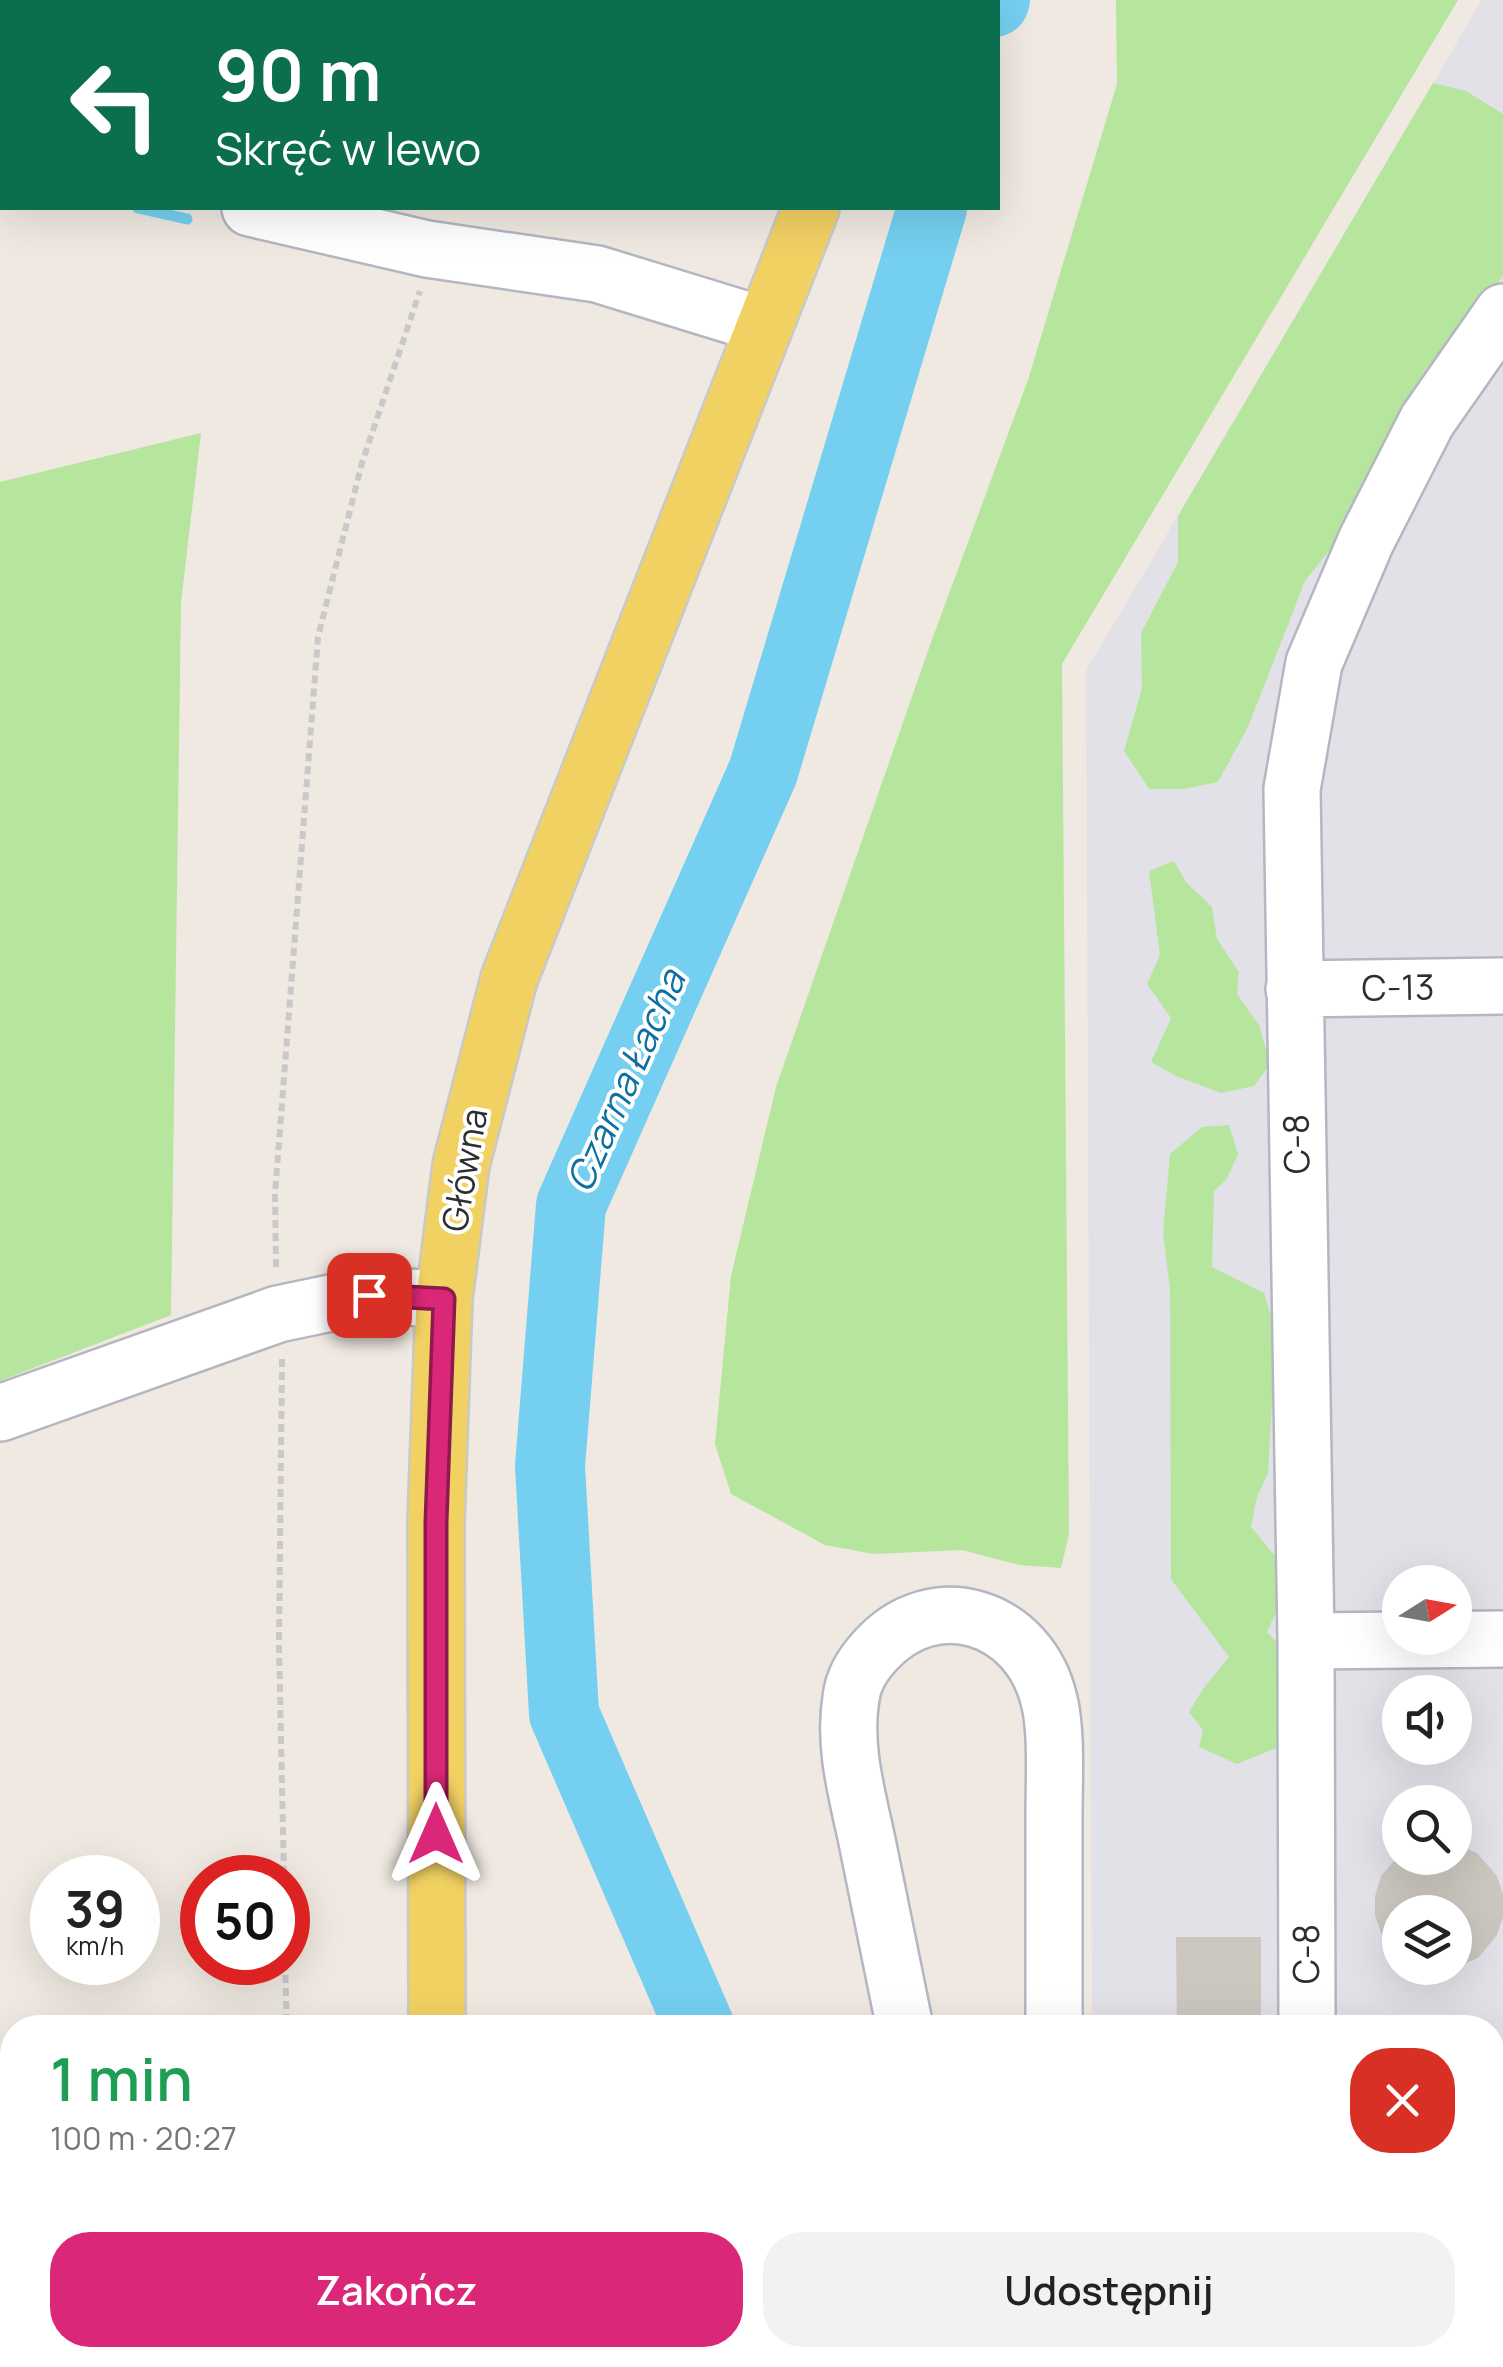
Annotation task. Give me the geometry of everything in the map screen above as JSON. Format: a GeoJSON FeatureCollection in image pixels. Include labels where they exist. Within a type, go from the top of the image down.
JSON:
{"type":"FeatureCollection","features":[{"type":"Feature","properties":{"kind":"main road","name":"Główna"},"geometry":{"type":"LineString","coordinates":[[437,2015],[436,1522],[444,1299],[461,1165],[510,979],[810,210]]}},
{"type":"Feature","properties":{"kind":"street"},"geometry":{"type":"LineString","coordinates":[[259,210],[427,249],[596,274],[756,343]]}},
{"type":"Feature","properties":{"kind":"street","name":"C-8"},"geometry":{"type":"LineString","coordinates":[[1307,2015],[1306,1641],[1292,789],[1314,663],[1366,542],[1427,421],[1503,312]]}},
{"type":"Feature","properties":{"kind":"street","name":"C-13"},"geometry":{"type":"LineString","coordinates":[[1294,989],[1503,986]]}},
{"type":"Feature","properties":{"kind":"street"},"geometry":{"type":"LineString","coordinates":[[0,1414],[278,1314],[369,1295],[444,1299]]}},
{"type":"Feature","properties":{"kind":"street"},"geometry":{"type":"LineString","coordinates":[[902,2015],[849,1753],[851,1696],[862,1665],[887,1638],[915,1620],[948,1616],[985,1620],[1015,1638],[1037,1666],[1050,1702],[1054,2015]]}},
{"type":"Feature","properties":{"kind":"street"},"geometry":{"type":"LineString","coordinates":[[1306,1641],[1503,1639]]}},
{"type":"Feature","properties":{"kind":"path"},"geometry":{"type":"LineString","coordinates":[[276,1274],[275,1194],[318,638],[362,463],[421,286]]}},
{"type":"Feature","properties":{"kind":"path"},"geometry":{"type":"LineString","coordinates":[[281,1347],[284,1380],[279,1644],[284,1855]]}},
{"type":"Feature","properties":{"kind":"path"},"geometry":{"type":"LineString","coordinates":[[286,1985],[287,2015]]}},
{"type":"Feature","properties":{"kind":"shaded area"},"geometry":{"type":"Polygon","coordinates":[[[1482,0],[1503,0],[1503,2015],[1092,2015],[1086,671],[1482,0]]]}},
{"type":"Feature","properties":{"kind":"green space"},"geometry":{"type":"Polygon","coordinates":[[[1116,0],[1458,0],[1062,664],[1069,1534],[1061,1568],[1019,1565],[962,1550],[874,1554],[825,1545],[731,1494],[715,1444],[731,1276],[776,1087],[930,645],[1028,380],[1117,84],[1116,0]]]}},
{"type":"Feature","properties":{"kind":"green space"},"geometry":{"type":"Polygon","coordinates":[[[1433,83],[1466,91],[1503,114],[1503,275],[1337,541],[1305,581],[1248,727],[1218,782],[1184,789],[1149,789],[1124,751],[1142,688],[1141,633],[1178,562],[1178,516],[1433,83]]]}},
{"type":"Feature","properties":{"kind":"green space"},"geometry":{"type":"Polygon","coordinates":[[[201,433],[181,602],[171,1315],[0,1381],[0,482],[201,433]]]}},
{"type":"Feature","properties":{"kind":"green space"},"geometry":{"type":"Polygon","coordinates":[[[1174,861],[1186,882],[1212,907],[1217,939],[1239,972],[1237,994],[1259,1025],[1270,1064],[1254,1086],[1221,1093],[1151,1062],[1171,1018],[1147,984],[1160,955],[1149,871],[1174,861]]]}},
{"type":"Feature","properties":{"kind":"green space"},"geometry":{"type":"Polygon","coordinates":[[[1229,1125],[1238,1154],[1227,1179],[1214,1191],[1212,1267],[1264,1293],[1276,1332],[1268,1473],[1257,1497],[1251,1527],[1280,1562],[1279,1606],[1267,1632],[1286,1652],[1281,1746],[1237,1764],[1199,1747],[1203,1730],[1189,1712],[1229,1657],[1171,1579],[1170,1289],[1163,1233],[1170,1154],[1202,1127],[1229,1125]]]}},
{"type":"Feature","properties":{"kind":"building"},"geometry":{"type":"Polygon","coordinates":[[[1472,1851],[1477,1853],[1497,1876],[1503,1894],[1503,1917],[1497,1935],[1472,1961],[1472,1895],[1382,1895],[1382,1935],[1375,1916],[1381,1876],[1472,1875],[1472,1851]]]}},
{"type":"Feature","properties":{"kind":"building"},"geometry":{"type":"Polygon","coordinates":[[[1176,1937],[1261,1937],[1261,2015],[1177,2015],[1176,1937]]]}},
{"type":"Feature","properties":{"kind":"waterway"},"geometry":{"type":"LineString","coordinates":[[147,210],[187,219]]}},
{"type":"Feature","properties":{"kind":"waterway","name":"Czarna Łacha"},"geometry":{"type":"LineString","coordinates":[[694,2015],[564,1714],[550,1466],[571,1205],[763,772],[931,210]]}},
{"type":"Feature","properties":{"kind":"route"},"geometry":{"type":"LineString","coordinates":[[369,1295],[444,1299],[436,1522],[436,1834]]}}]}
